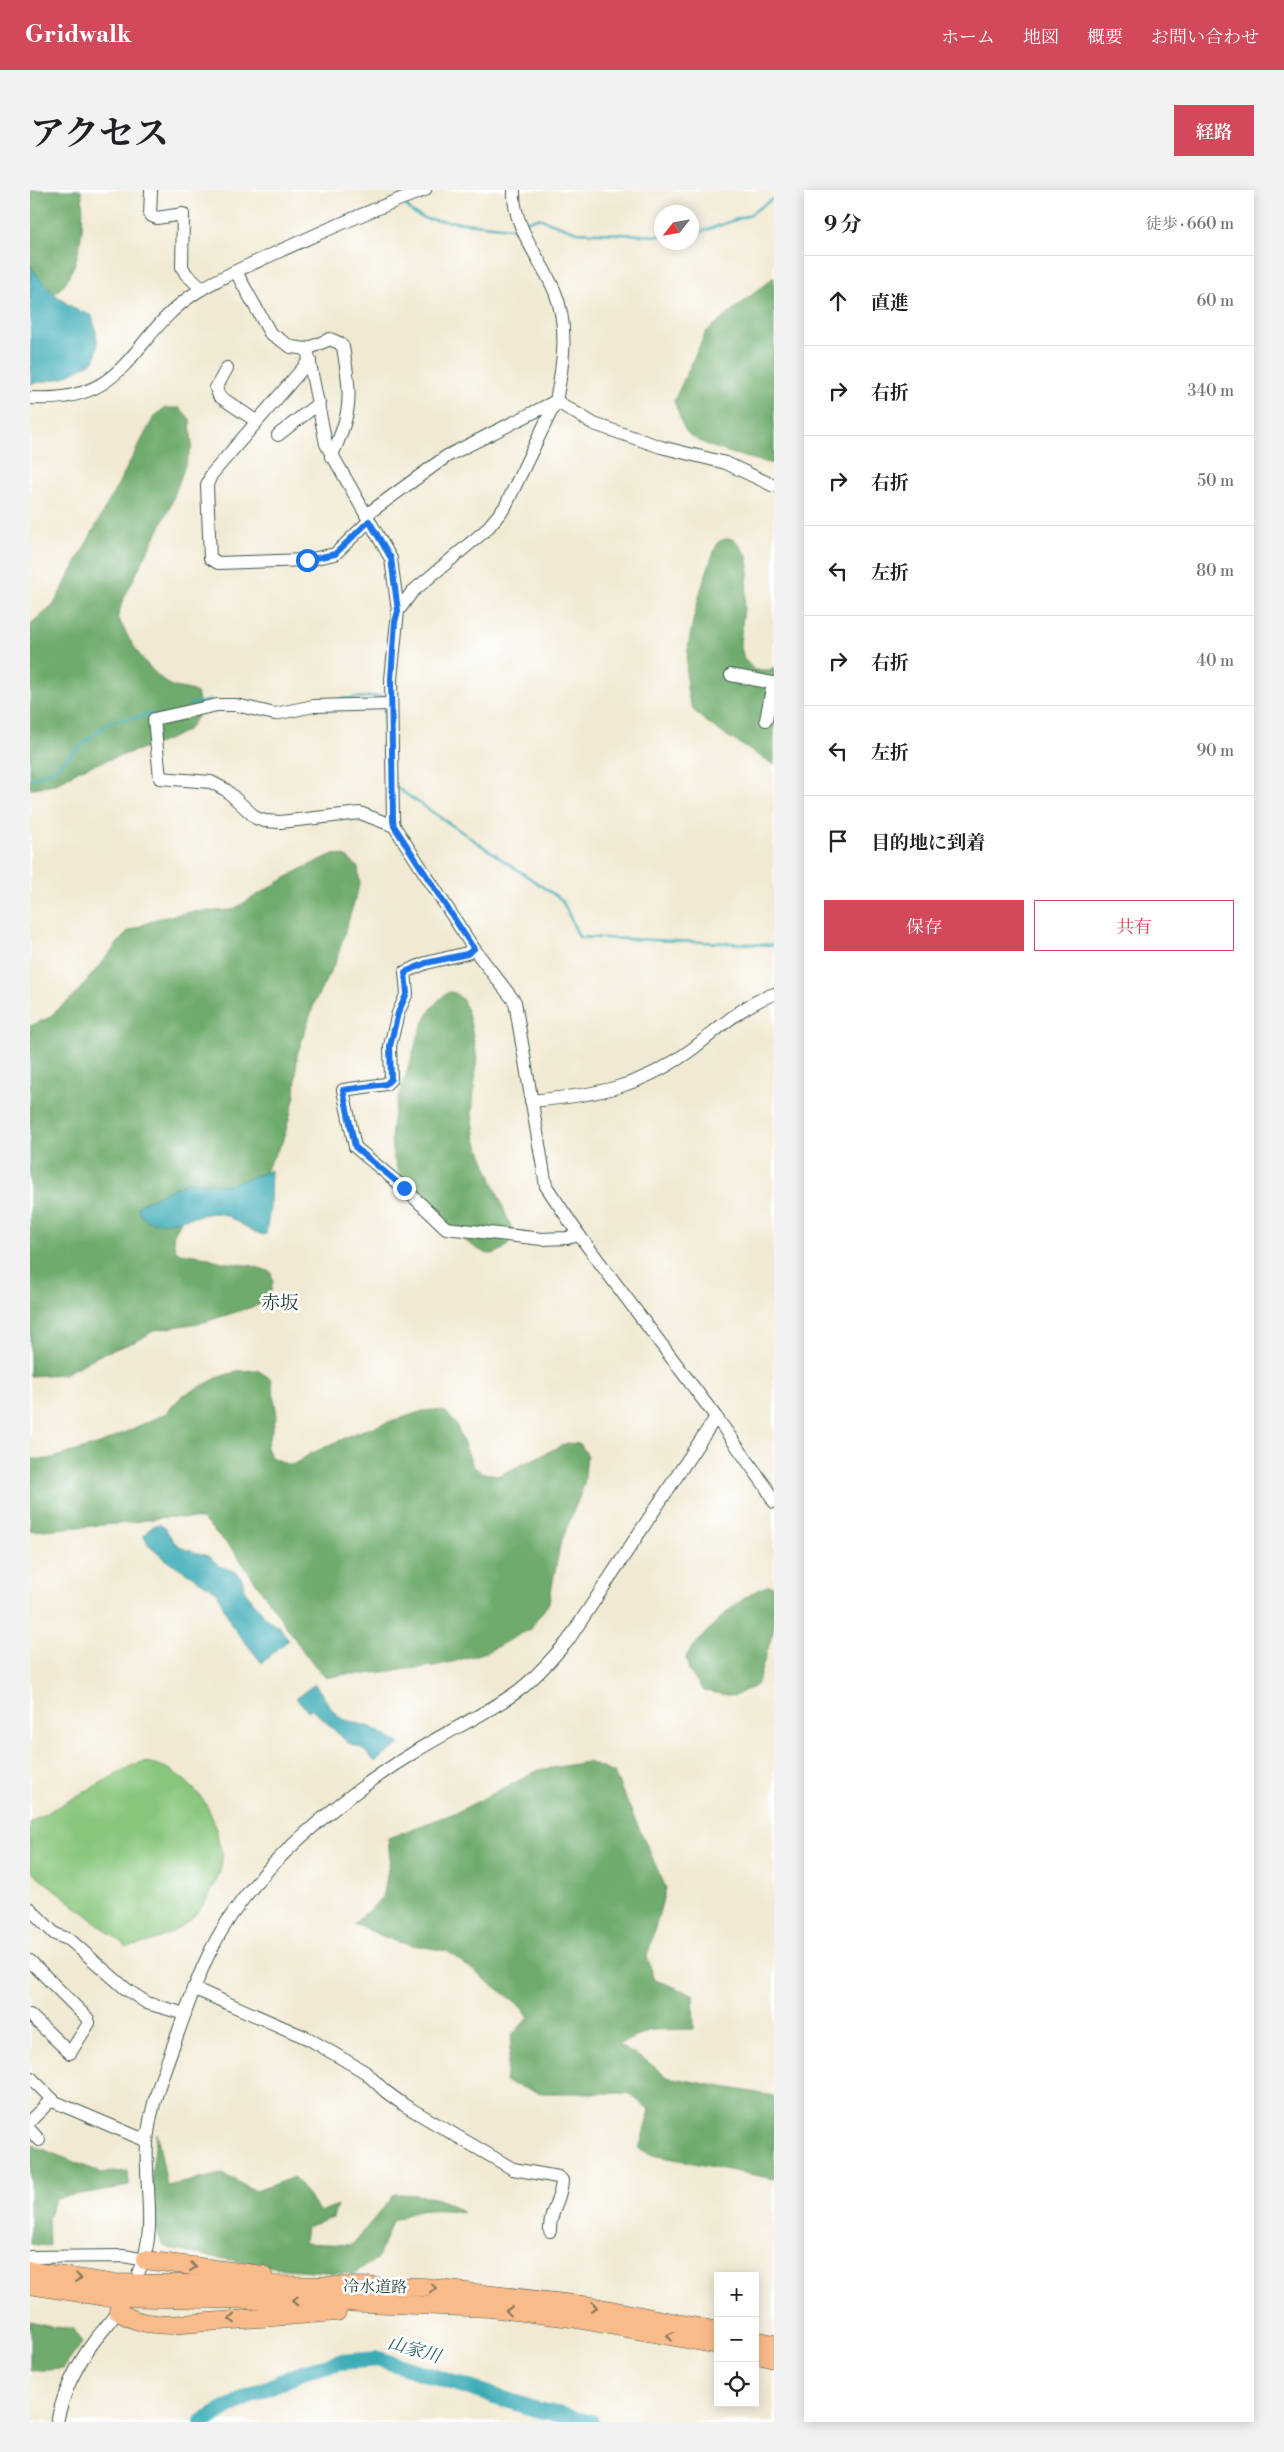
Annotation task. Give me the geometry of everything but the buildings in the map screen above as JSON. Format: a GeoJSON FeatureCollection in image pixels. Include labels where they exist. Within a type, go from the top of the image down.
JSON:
{"type":"FeatureCollection","features":[{"type":"Feature","properties":{"kind":"highway"},"geometry":{"type":"LineString","coordinates":[[142,2266],[237,2272],[378,2286]]}},
{"type":"Feature","properties":{"kind":"highway","name":"冷水道路"},"geometry":{"type":"LineString","coordinates":[[30,2271],[109,2283],[423,2287],[534,2298],[591,2306],[714,2330]]}},
{"type":"Feature","properties":{"kind":"highway","name":"冷水道路"},"geometry":{"type":"LineString","coordinates":[[30,2286],[106,2297],[490,2308],[570,2318],[714,2344]]}},
{"type":"Feature","properties":{"kind":"highway"},"geometry":{"type":"LineString","coordinates":[[120,2308],[131,2320],[145,2324],[170,2325],[420,2305]]}},
{"type":"Feature","properties":{"kind":"highway"},"geometry":{"type":"LineString","coordinates":[[759,2341],[774,2344]]}},
{"type":"Feature","properties":{"kind":"highway"},"geometry":{"type":"LineString","coordinates":[[759,2355],[774,2359]]}},
{"type":"Feature","properties":{"kind":"street"},"geometry":{"type":"LineString","coordinates":[[151,190],[150,215],[157,218],[182,214],[182,267],[186,274],[202,289]]}},
{"type":"Feature","properties":{"kind":"street"},"geometry":{"type":"LineString","coordinates":[[30,398],[79,394],[92,390],[120,372],[168,314],[202,289],[354,217],[425,190]]}},
{"type":"Feature","properties":{"kind":"street"},"geometry":{"type":"LineString","coordinates":[[398,611],[412,592],[486,530],[505,507],[556,401],[563,358],[562,315],[555,292],[521,224],[514,190]]}},
{"type":"Feature","properties":{"kind":"street"},"geometry":{"type":"LineString","coordinates":[[236,272],[270,333],[291,347],[308,355]]}},
{"type":"Feature","properties":{"kind":"street"},"geometry":{"type":"LineString","coordinates":[[331,457],[343,432],[349,407],[349,382],[343,347],[339,343],[330,340],[308,355],[211,475],[207,485],[210,558],[214,562],[307,560],[335,554],[367,518],[446,456],[556,401]]}},
{"type":"Feature","properties":{"kind":"street"},"geometry":{"type":"LineString","coordinates":[[308,355],[319,403],[323,432],[331,457],[391,558],[398,611],[393,648],[391,704],[392,808],[394,826],[474,949],[515,1002],[530,1101],[546,1186],[579,1235],[716,1417],[766,1487],[774,1502]]}},
{"type":"Feature","properties":{"kind":"street"},"geometry":{"type":"LineString","coordinates":[[227,368],[216,388],[219,396],[256,421]]}},
{"type":"Feature","properties":{"kind":"street"},"geometry":{"type":"LineString","coordinates":[[556,401],[594,424],[660,447],[726,463],[774,486]]}},
{"type":"Feature","properties":{"kind":"street"},"geometry":{"type":"LineString","coordinates":[[278,435],[319,403]]}},
{"type":"Feature","properties":{"kind":"street"},"geometry":{"type":"LineString","coordinates":[[731,675],[774,681],[766,720]]}},
{"type":"Feature","properties":{"kind":"street"},"geometry":{"type":"LineString","coordinates":[[391,704],[314,706],[275,714],[236,705],[217,705],[154,719],[160,778],[211,782],[226,790],[256,818],[265,821],[280,822],[360,813],[394,826]]}},
{"type":"Feature","properties":{"kind":"street"},"geometry":{"type":"LineString","coordinates":[[474,949],[467,954],[426,963],[405,972],[407,993],[398,1013],[390,1046],[391,1079],[386,1084],[343,1090],[355,1147],[404,1188],[446,1228],[542,1239],[567,1238],[579,1235]]}},
{"type":"Feature","properties":{"kind":"street"},"geometry":{"type":"LineString","coordinates":[[530,1101],[582,1097],[629,1084],[666,1066],[734,1015],[774,994]]}},
{"type":"Feature","properties":{"kind":"street"},"geometry":{"type":"LineString","coordinates":[[30,2256],[124,2256],[142,2266],[149,2225],[146,2171],[147,2141],[159,2089],[193,1988],[212,1947],[232,1914],[268,1865],[313,1826],[370,1782],[414,1752],[517,1692],[542,1670],[566,1642],[716,1417]]}},
{"type":"Feature","properties":{"kind":"street"},"geometry":{"type":"LineString","coordinates":[[30,1909],[55,1934],[70,1940],[146,2004],[185,2014]]}},
{"type":"Feature","properties":{"kind":"street"},"geometry":{"type":"LineString","coordinates":[[30,1961],[88,2019],[89,2023],[70,2054],[30,2015]]}},
{"type":"Feature","properties":{"kind":"street"},"geometry":{"type":"LineString","coordinates":[[193,1988],[308,2039],[365,2072],[384,2091],[404,2105],[514,2169],[558,2177],[562,2180],[562,2190],[549,2220],[550,2230]]}},
{"type":"Feature","properties":{"kind":"street"},"geometry":{"type":"LineString","coordinates":[[30,2077],[52,2099],[147,2141]]}},
{"type":"Feature","properties":{"kind":"street"},"geometry":{"type":"LineString","coordinates":[[30,2121],[52,2099]]}},
{"type":"Feature","properties":{"kind":"street"},"geometry":{"type":"LineString","coordinates":[[30,2130],[39,2140]]}},
{"type":"Feature","properties":{"kind":"street"},"geometry":{"type":"LineString","coordinates":[[57,2422],[64,2397],[75,2372],[94,2342],[120,2308]]}},
{"type":"Feature","properties":{"kind":"green space"},"geometry":{"type":"Polygon","coordinates":[[[30,190],[81,190],[83,205],[80,241],[76,260],[69,276],[59,289],[47,297],[30,299],[30,190]]]}},
{"type":"Feature","properties":{"kind":"green space"},"geometry":{"type":"Polygon","coordinates":[[[774,277],[774,464],[726,452],[700,442],[683,427],[674,401],[706,332],[774,277]]]}},
{"type":"Feature","properties":{"kind":"green space"},"geometry":{"type":"Polygon","coordinates":[[[165,408],[180,408],[190,419],[192,446],[170,507],[122,602],[118,617],[133,644],[159,677],[178,688],[197,693],[201,710],[189,729],[168,740],[81,769],[58,783],[30,789],[30,624],[53,606],[155,415],[165,408]]]}},
{"type":"Feature","properties":{"kind":"green space"},"geometry":{"type":"Polygon","coordinates":[[[725,539],[734,539],[747,555],[749,566],[740,643],[744,659],[754,670],[769,670],[774,667],[774,765],[706,721],[693,709],[688,693],[686,673],[692,626],[718,542],[725,539]]]}},
{"type":"Feature","properties":{"kind":"green space"},"geometry":{"type":"Polygon","coordinates":[[[333,854],[345,856],[358,867],[360,883],[336,961],[315,1001],[297,1055],[295,1096],[283,1141],[261,1178],[182,1219],[173,1236],[175,1249],[180,1253],[253,1266],[271,1272],[273,1281],[270,1295],[259,1305],[204,1322],[155,1330],[137,1341],[102,1354],[64,1374],[30,1376],[30,1026],[48,1018],[74,996],[127,932],[156,919],[191,912],[232,910],[299,870],[333,854]]]}},
{"type":"Feature","properties":{"kind":"green space"},"geometry":{"type":"Polygon","coordinates":[[[449,992],[455,993],[463,1000],[469,1016],[477,1057],[472,1114],[476,1140],[511,1227],[511,1242],[492,1254],[481,1251],[459,1236],[413,1194],[399,1174],[392,1149],[391,1138],[394,1114],[418,1038],[429,1012],[449,992]]]}},
{"type":"Feature","properties":{"kind":"green space"},"geometry":{"type":"Polygon","coordinates":[[[257,1370],[271,1379],[277,1415],[266,1448],[271,1457],[289,1465],[295,1464],[310,1454],[358,1432],[423,1411],[435,1410],[446,1412],[456,1424],[473,1466],[482,1473],[500,1475],[567,1443],[580,1444],[587,1454],[584,1485],[560,1545],[549,1603],[530,1629],[487,1652],[456,1661],[434,1666],[366,1674],[345,1674],[326,1678],[308,1658],[234,1551],[202,1519],[166,1517],[128,1523],[30,1531],[30,1459],[49,1459],[100,1444],[166,1413],[182,1396],[219,1377],[237,1371],[257,1370]]]}},
{"type":"Feature","properties":{"kind":"green space"},"geometry":{"type":"Polygon","coordinates":[[[769,1585],[774,1587],[774,1628],[757,1685],[734,1696],[704,1691],[689,1671],[686,1656],[723,1615],[745,1598],[769,1585]]]}},
{"type":"Feature","properties":{"kind":"green space"},"geometry":{"type":"Polygon","coordinates":[[[142,1762],[170,1770],[199,1795],[213,1819],[218,1842],[222,1850],[222,1862],[218,1877],[208,1898],[200,1909],[180,1928],[156,1940],[127,1947],[30,1870],[30,1822],[135,1764],[142,1762]]]}},
{"type":"Feature","properties":{"kind":"green space"},"geometry":{"type":"Polygon","coordinates":[[[588,1762],[614,1773],[666,1888],[647,1957],[655,1980],[693,1994],[694,2029],[650,2030],[618,2045],[648,2062],[667,2077],[774,2096],[774,2179],[653,2155],[639,2149],[650,2110],[628,2093],[541,2093],[505,2082],[512,2035],[529,2017],[517,2003],[447,1951],[397,1942],[354,1924],[383,1897],[390,1859],[388,1838],[457,1812],[539,1770],[588,1762]]]}},
{"type":"Feature","properties":{"kind":"green space"},"geometry":{"type":"Polygon","coordinates":[[[157,2133],[167,2186],[223,2174],[256,2191],[294,2177],[320,2212],[337,2205],[333,2218],[306,2227],[304,2243],[352,2245],[395,2194],[431,2197],[448,2203],[463,2212],[443,2210],[418,2211],[392,2221],[378,2258],[353,2274],[286,2269],[177,2251],[164,2246],[154,2219],[151,2191],[157,2133]]]}},
{"type":"Feature","properties":{"kind":"green space"},"geometry":{"type":"Polygon","coordinates":[[[30,2144],[101,2173],[128,2171],[129,2186],[56,2198],[48,2217],[49,2246],[30,2244],[30,2144]]]}},
{"type":"Feature","properties":{"kind":"green space"},"geometry":{"type":"Polygon","coordinates":[[[30,2322],[51,2327],[72,2328],[82,2343],[63,2369],[30,2371],[30,2322]]]}},
{"type":"Feature","properties":{"kind":"water"},"geometry":{"type":"Polygon","coordinates":[[[30,265],[45,284],[57,295],[77,310],[92,316],[97,345],[93,362],[62,378],[31,384],[30,265]]]}},
{"type":"Feature","properties":{"kind":"water"},"geometry":{"type":"Polygon","coordinates":[[[271,1170],[270,1208],[266,1234],[264,1235],[227,1216],[214,1213],[170,1222],[158,1223],[149,1221],[142,1216],[138,1207],[140,1204],[187,1182],[229,1185],[271,1170]]]}},
{"type":"Feature","properties":{"kind":"water"},"geometry":{"type":"Polygon","coordinates":[[[159,1524],[164,1527],[175,1543],[185,1549],[208,1556],[220,1566],[236,1572],[242,1578],[245,1591],[267,1619],[280,1627],[288,1640],[262,1663],[232,1626],[217,1592],[165,1559],[147,1543],[143,1535],[154,1525],[159,1524]]]}},
{"type":"Feature","properties":{"kind":"water"},"geometry":{"type":"Polygon","coordinates":[[[315,1684],[331,1708],[342,1719],[371,1727],[400,1744],[375,1762],[362,1748],[348,1743],[312,1709],[308,1711],[296,1698],[315,1684]]]}},
{"type":"Feature","properties":{"kind":"waterway"},"geometry":{"type":"LineString","coordinates":[[699,233],[749,215],[774,198]]}},
{"type":"Feature","properties":{"kind":"waterway"},"geometry":{"type":"LineString","coordinates":[[403,202],[413,213],[426,219],[511,228],[518,225]]}},
{"type":"Feature","properties":{"kind":"waterway"},"geometry":{"type":"LineString","coordinates":[[525,222],[538,218],[577,232],[654,236]]}},
{"type":"Feature","properties":{"kind":"waterway"},"geometry":{"type":"LineString","coordinates":[[339,699],[383,696],[383,701]]}},
{"type":"Feature","properties":{"kind":"waterway"},"geometry":{"type":"LineString","coordinates":[[189,705],[211,700]]}},
{"type":"Feature","properties":{"kind":"waterway"},"geometry":{"type":"LineString","coordinates":[[384,709],[386,763]]}},
{"type":"Feature","properties":{"kind":"waterway"},"geometry":{"type":"LineString","coordinates":[[30,780],[54,769],[109,722],[152,714]]}},
{"type":"Feature","properties":{"kind":"waterway"},"geometry":{"type":"LineString","coordinates":[[397,788],[562,900],[579,937],[774,945]]}},
{"type":"Feature","properties":{"kind":"waterway","name":"山家川"},"geometry":{"type":"LineString","coordinates":[[202,2422],[249,2396],[305,2371],[340,2362],[379,2359],[535,2409],[592,2422]]}},
{"type":"Feature","properties":{"kind":"district","name":"赤坂"},"geometry":{"type":"Point","coordinates":[280,1303]}},
{"type":"Feature","properties":{"kind":"route"},"geometry":{"type":"LineString","coordinates":[[307,560],[335,554],[344,548],[369,521],[391,558],[398,611],[395,622],[391,679],[392,808],[394,826],[474,949],[467,954],[426,963],[405,972],[407,993],[398,1013],[390,1046],[391,1079],[386,1084],[343,1090],[355,1147],[404,1188]]}}]}
